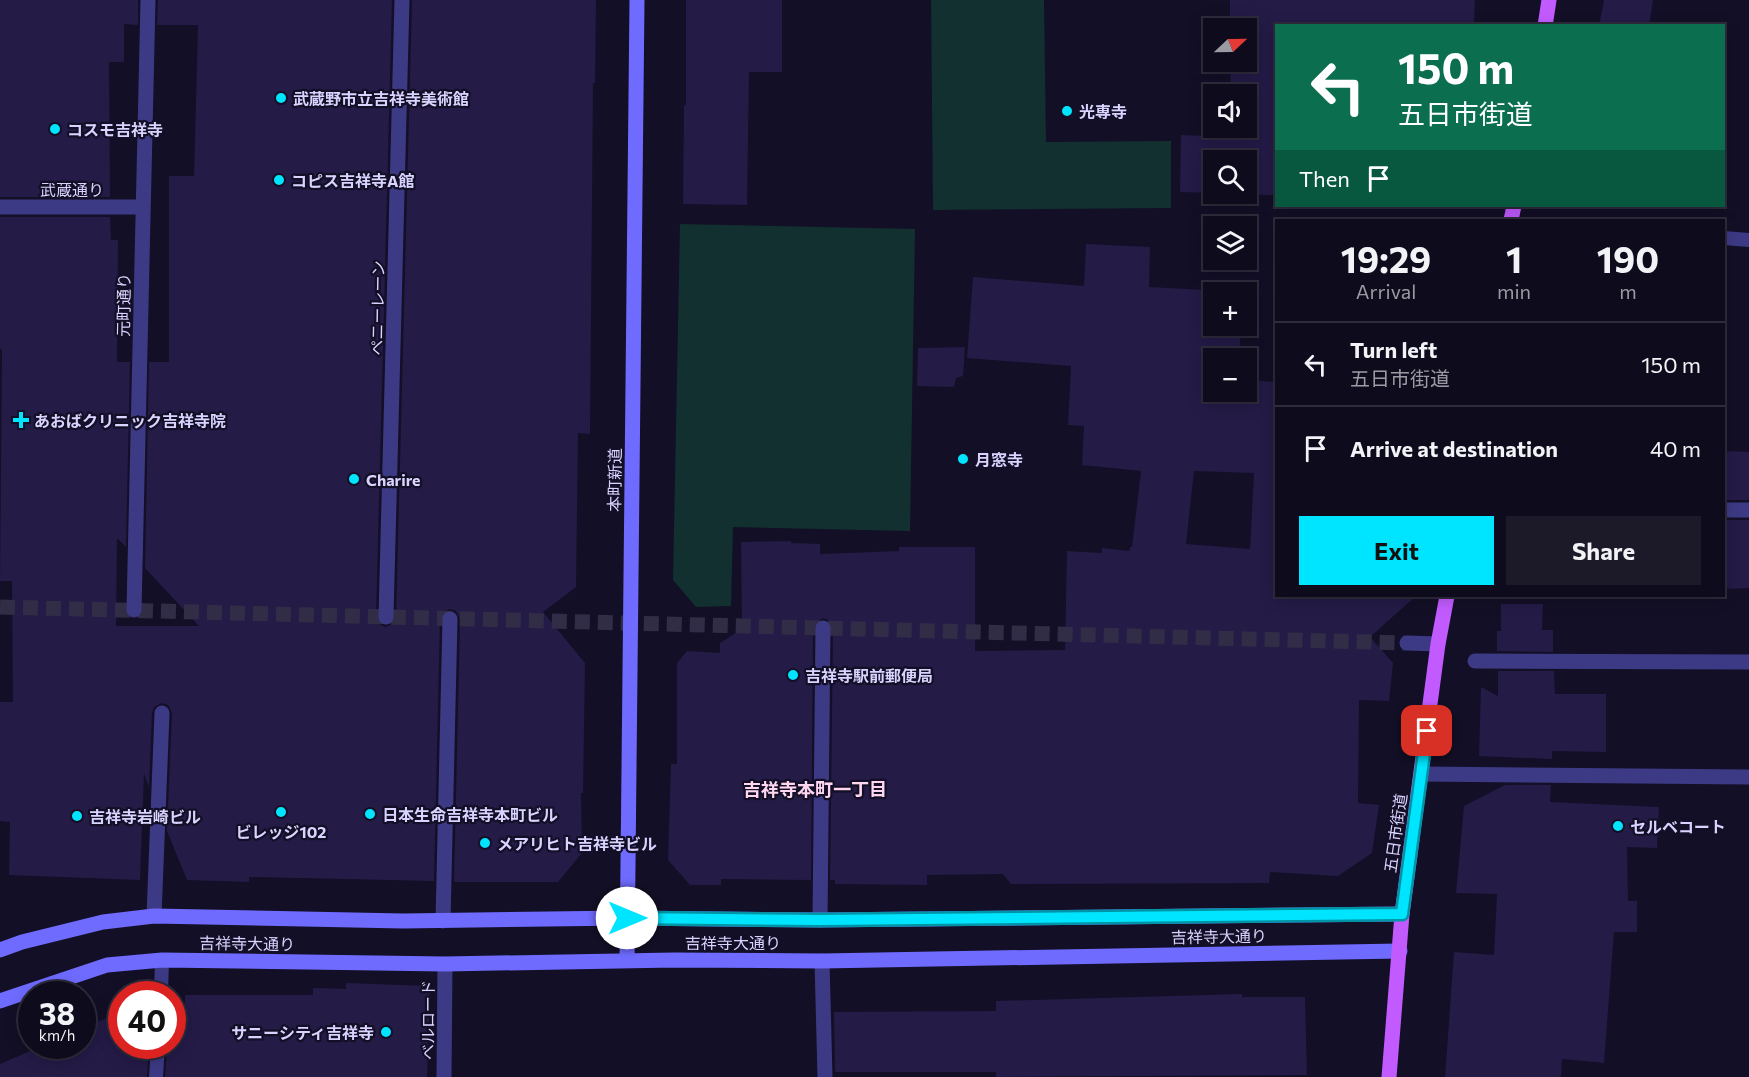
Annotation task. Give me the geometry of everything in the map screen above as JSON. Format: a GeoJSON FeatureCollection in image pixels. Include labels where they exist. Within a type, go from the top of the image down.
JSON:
{"type":"FeatureCollection","features":[{"type":"Feature","properties":{"kind":"main road"},"geometry":{"type":"LineString","coordinates":[[1545,24],[1549,0]]}},
{"type":"Feature","properties":{"kind":"main road","name":"五日市街道"},"geometry":{"type":"LineString","coordinates":[[1389,1077],[1402,914],[1438,644],[1447,597]]}},
{"type":"Feature","properties":{"kind":"street","name":"元町通り"},"geometry":{"type":"LineString","coordinates":[[134,610],[148,0]]}},
{"type":"Feature","properties":{"kind":"street","name":"ペニーレーン"},"geometry":{"type":"LineString","coordinates":[[386,617],[402,0]]}},
{"type":"Feature","properties":{"kind":"street","name":"本町新道"},"geometry":{"type":"LineString","coordinates":[[627,961],[637,0]]}},
{"type":"Feature","properties":{"kind":"street","name":"武蔵通り"},"geometry":{"type":"LineString","coordinates":[[0,207],[143,207]]}},
{"type":"Feature","properties":{"kind":"street"},"geometry":{"type":"LineString","coordinates":[[1725,510],[1749,510]]}},
{"type":"Feature","properties":{"kind":"street"},"geometry":{"type":"LineString","coordinates":[[443,921],[450,618]]}},
{"type":"Feature","properties":{"kind":"street"},"geometry":{"type":"LineString","coordinates":[[820,920],[823,628]]}},
{"type":"Feature","properties":{"kind":"street"},"geometry":{"type":"LineString","coordinates":[[1407,643],[1438,644]]}},
{"type":"Feature","properties":{"kind":"street"},"geometry":{"type":"LineString","coordinates":[[1475,661],[1749,662]]}},
{"type":"Feature","properties":{"kind":"street"},"geometry":{"type":"LineString","coordinates":[[154,916],[162,713]]}},
{"type":"Feature","properties":{"kind":"street"},"geometry":{"type":"LineString","coordinates":[[1421,774],[1749,777]]}},
{"type":"Feature","properties":{"kind":"street","name":"吉祥寺大通り"},"geometry":{"type":"LineString","coordinates":[[0,950],[22,942],[103,922],[154,916],[443,921],[1402,914]]}},
{"type":"Feature","properties":{"kind":"street","name":"吉祥寺大通り"},"geometry":{"type":"LineString","coordinates":[[0,1001],[107,965],[162,960],[445,964],[822,961],[1400,951]]}},
{"type":"Feature","properties":{"kind":"street"},"geometry":{"type":"LineString","coordinates":[[822,961],[825,1077]]}},
{"type":"Feature","properties":{"kind":"street","name":"ベルロード"},"geometry":{"type":"LineString","coordinates":[[444,1077],[445,964]]}},
{"type":"Feature","properties":{"kind":"lane"},"geometry":{"type":"LineString","coordinates":[[1725,238],[1749,240]]}},
{"type":"Feature","properties":{"kind":"lane"},"geometry":{"type":"LineString","coordinates":[[161,981],[162,960]]}},
{"type":"Feature","properties":{"kind":"lane"},"geometry":{"type":"LineString","coordinates":[[156,1077],[157,1059]]}},
{"type":"Feature","properties":{"kind":"green space"},"geometry":{"type":"Polygon","coordinates":[[[931,0],[1044,0],[1046,142],[1171,141],[1171,208],[933,210],[931,0]]]}},
{"type":"Feature","properties":{"kind":"green space"},"geometry":{"type":"Polygon","coordinates":[[[680,224],[915,229],[910,531],[733,527],[731,606],[696,607],[673,580],[680,224]]]}},
{"type":"Feature","properties":{"kind":"building"},"geometry":{"type":"Polygon","coordinates":[[[0,0],[138,0],[138,25],[124,24],[124,62],[109,62],[110,197],[0,197],[0,0]]]}},
{"type":"Feature","properties":{"kind":"building"},"geometry":{"type":"Polygon","coordinates":[[[158,0],[392,0],[376,617],[380,625],[386,627],[394,623],[396,617],[412,0],[596,0],[595,83],[593,83],[590,434],[578,433],[576,587],[543,612],[585,663],[583,793],[581,793],[582,853],[558,882],[454,882],[460,619],[456,611],[450,609],[442,613],[440,619],[434,881],[249,877],[249,882],[187,880],[167,831],[172,713],[168,705],[162,703],[154,707],[152,713],[149,787],[144,774],[140,880],[9,875],[10,822],[0,821],[0,702],[13,702],[12,581],[0,581],[2,350],[0,349],[0,217],[110,217],[111,240],[118,240],[117,362],[130,362],[126,547],[117,538],[116,626],[199,626],[145,568],[149,362],[169,362],[169,176],[194,176],[198,25],[157,25],[158,0]]]}},
{"type":"Feature","properties":{"kind":"building"},"geometry":{"type":"Polygon","coordinates":[[[686,0],[782,0],[782,72],[749,72],[747,205],[683,204],[686,0]]]}},
{"type":"Feature","properties":{"kind":"building"},"geometry":{"type":"Polygon","coordinates":[[[1230,0],[1475,0],[1474,24],[1275,24],[1275,195],[1257,195],[1257,150],[1203,150],[1203,193],[1180,192],[1181,135],[1203,136],[1203,138],[1257,138],[1257,84],[1230,84],[1231,72],[1257,72],[1257,18],[1230,18],[1230,0]]]}},
{"type":"Feature","properties":{"kind":"building"},"geometry":{"type":"Polygon","coordinates":[[[1604,0],[1653,0],[1649,24],[1599,24],[1604,0]]]}},
{"type":"Feature","properties":{"kind":"building"},"geometry":{"type":"Polygon","coordinates":[[[1086,244],[1150,247],[1149,287],[1203,290],[1203,336],[1240,336],[1240,348],[1203,348],[1203,402],[1257,402],[1257,381],[1275,382],[1275,597],[1415,597],[1370,637],[1393,663],[1389,701],[1359,700],[1358,803],[1379,805],[1372,853],[1338,876],[1270,872],[1269,883],[1011,884],[1003,874],[927,875],[927,885],[835,884],[835,880],[830,880],[833,628],[828,620],[823,618],[815,623],[813,628],[811,880],[721,879],[721,885],[690,885],[668,860],[671,764],[677,764],[677,663],[687,651],[720,653],[720,643],[742,629],[741,542],[791,541],[791,543],[820,544],[820,554],[899,551],[899,547],[975,547],[975,651],[1065,650],[1067,551],[1102,553],[1102,548],[1129,551],[1132,547],[1141,471],[1082,465],[1084,426],[1068,425],[1071,366],[967,358],[973,277],[1084,286],[1086,244]],[[1194,471],[1186,544],[1250,549],[1254,473],[1194,471]]]}},
{"type":"Feature","properties":{"kind":"building"},"geometry":{"type":"Polygon","coordinates":[[[965,347],[963,376],[956,378],[954,387],[917,386],[918,348],[965,347]]]}},
{"type":"Feature","properties":{"kind":"building"},"geometry":{"type":"Polygon","coordinates":[[[1725,451],[1749,452],[1749,500],[1725,500],[1725,451]]]}},
{"type":"Feature","properties":{"kind":"building"},"geometry":{"type":"Polygon","coordinates":[[[1725,520],[1749,520],[1749,588],[1725,589],[1725,520]]]}},
{"type":"Feature","properties":{"kind":"building"},"geometry":{"type":"Polygon","coordinates":[[[1501,604],[1543,604],[1542,630],[1553,630],[1553,652],[1497,651],[1497,631],[1501,631],[1501,604]]]}},
{"type":"Feature","properties":{"kind":"building"},"geometry":{"type":"Polygon","coordinates":[[[1498,671],[1554,671],[1555,694],[1606,694],[1606,752],[1552,751],[1552,759],[1479,756],[1481,687],[1498,696],[1498,671]]]}},
{"type":"Feature","properties":{"kind":"building"},"geometry":{"type":"Polygon","coordinates":[[[1505,785],[1551,785],[1550,802],[1659,807],[1657,848],[1627,847],[1628,901],[1637,901],[1637,932],[1614,932],[1604,1063],[1562,1059],[1561,1077],[1445,1077],[1454,952],[1494,955],[1497,894],[1456,893],[1464,806],[1505,785]]]}},
{"type":"Feature","properties":{"kind":"building"},"geometry":{"type":"Polygon","coordinates":[[[346,983],[430,986],[427,1077],[165,1077],[166,1059],[186,1059],[186,995],[313,995],[313,988],[346,989],[346,983]]]}},
{"type":"Feature","properties":{"kind":"building"},"geometry":{"type":"Polygon","coordinates":[[[1242,994],[1242,997],[1305,997],[1307,1075],[996,1077],[996,1072],[835,1072],[834,1012],[996,1011],[996,1001],[1242,994]]]}},
{"type":"Feature","properties":{"kind":"building"},"geometry":{"type":"Polygon","coordinates":[[[108,1018],[108,1059],[148,1059],[147,1077],[0,1077],[0,1064],[18,1056],[18,1059],[96,1059],[96,1022],[108,1018]]]}},
{"type":"Feature","properties":{"kind":"tunnel"},"geometry":{"type":"LineString","coordinates":[[0,607],[1407,643]]}},
{"type":"Feature","properties":{"kind":"place","name":"武蔵野市立吉祥寺美術館"},"geometry":{"type":"Point","coordinates":[281,98]}},
{"type":"Feature","properties":{"kind":"place","name":"光専寺"},"geometry":{"type":"Point","coordinates":[1067,111]}},
{"type":"Feature","properties":{"kind":"place","name":"コスモ吉祥寺"},"geometry":{"type":"Point","coordinates":[55,129]}},
{"type":"Feature","properties":{"kind":"place","name":"コピス吉祥寺A館"},"geometry":{"type":"Point","coordinates":[279,180]}},
{"type":"Feature","properties":{"kind":"place","name":"あおばクリニック吉祥寺院"},"geometry":{"type":"Point","coordinates":[21,420]}},
{"type":"Feature","properties":{"kind":"place","name":"月窓寺"},"geometry":{"type":"Point","coordinates":[963,459]}},
{"type":"Feature","properties":{"kind":"place","name":"Charire"},"geometry":{"type":"Point","coordinates":[354,479]}},
{"type":"Feature","properties":{"kind":"place","name":"吉祥寺駅前郵便局"},"geometry":{"type":"Point","coordinates":[793,675]}},
{"type":"Feature","properties":{"kind":"place","name":"ビレッジ102"},"geometry":{"type":"Point","coordinates":[281,812]}},
{"type":"Feature","properties":{"kind":"place","name":"日本生命吉祥寺本町ビル"},"geometry":{"type":"Point","coordinates":[370,814]}},
{"type":"Feature","properties":{"kind":"place","name":"吉祥寺岩崎ビル"},"geometry":{"type":"Point","coordinates":[77,816]}},
{"type":"Feature","properties":{"kind":"place","name":"セルベコート"},"geometry":{"type":"Point","coordinates":[1618,826]}},
{"type":"Feature","properties":{"kind":"place","name":"メアリヒト吉祥寺ビル"},"geometry":{"type":"Point","coordinates":[485,843]}},
{"type":"Feature","properties":{"kind":"place","name":"サニーシティ吉祥寺"},"geometry":{"type":"Point","coordinates":[386,1032]}},
{"type":"Feature","properties":{"kind":"district","name":"吉祥寺本町一丁目"},"geometry":{"type":"Point","coordinates":[815,789]}},
{"type":"Feature","properties":{"kind":"route"},"geometry":{"type":"LineString","coordinates":[[627,918],[820,920],[1402,914],[1427,731]]}}]}
